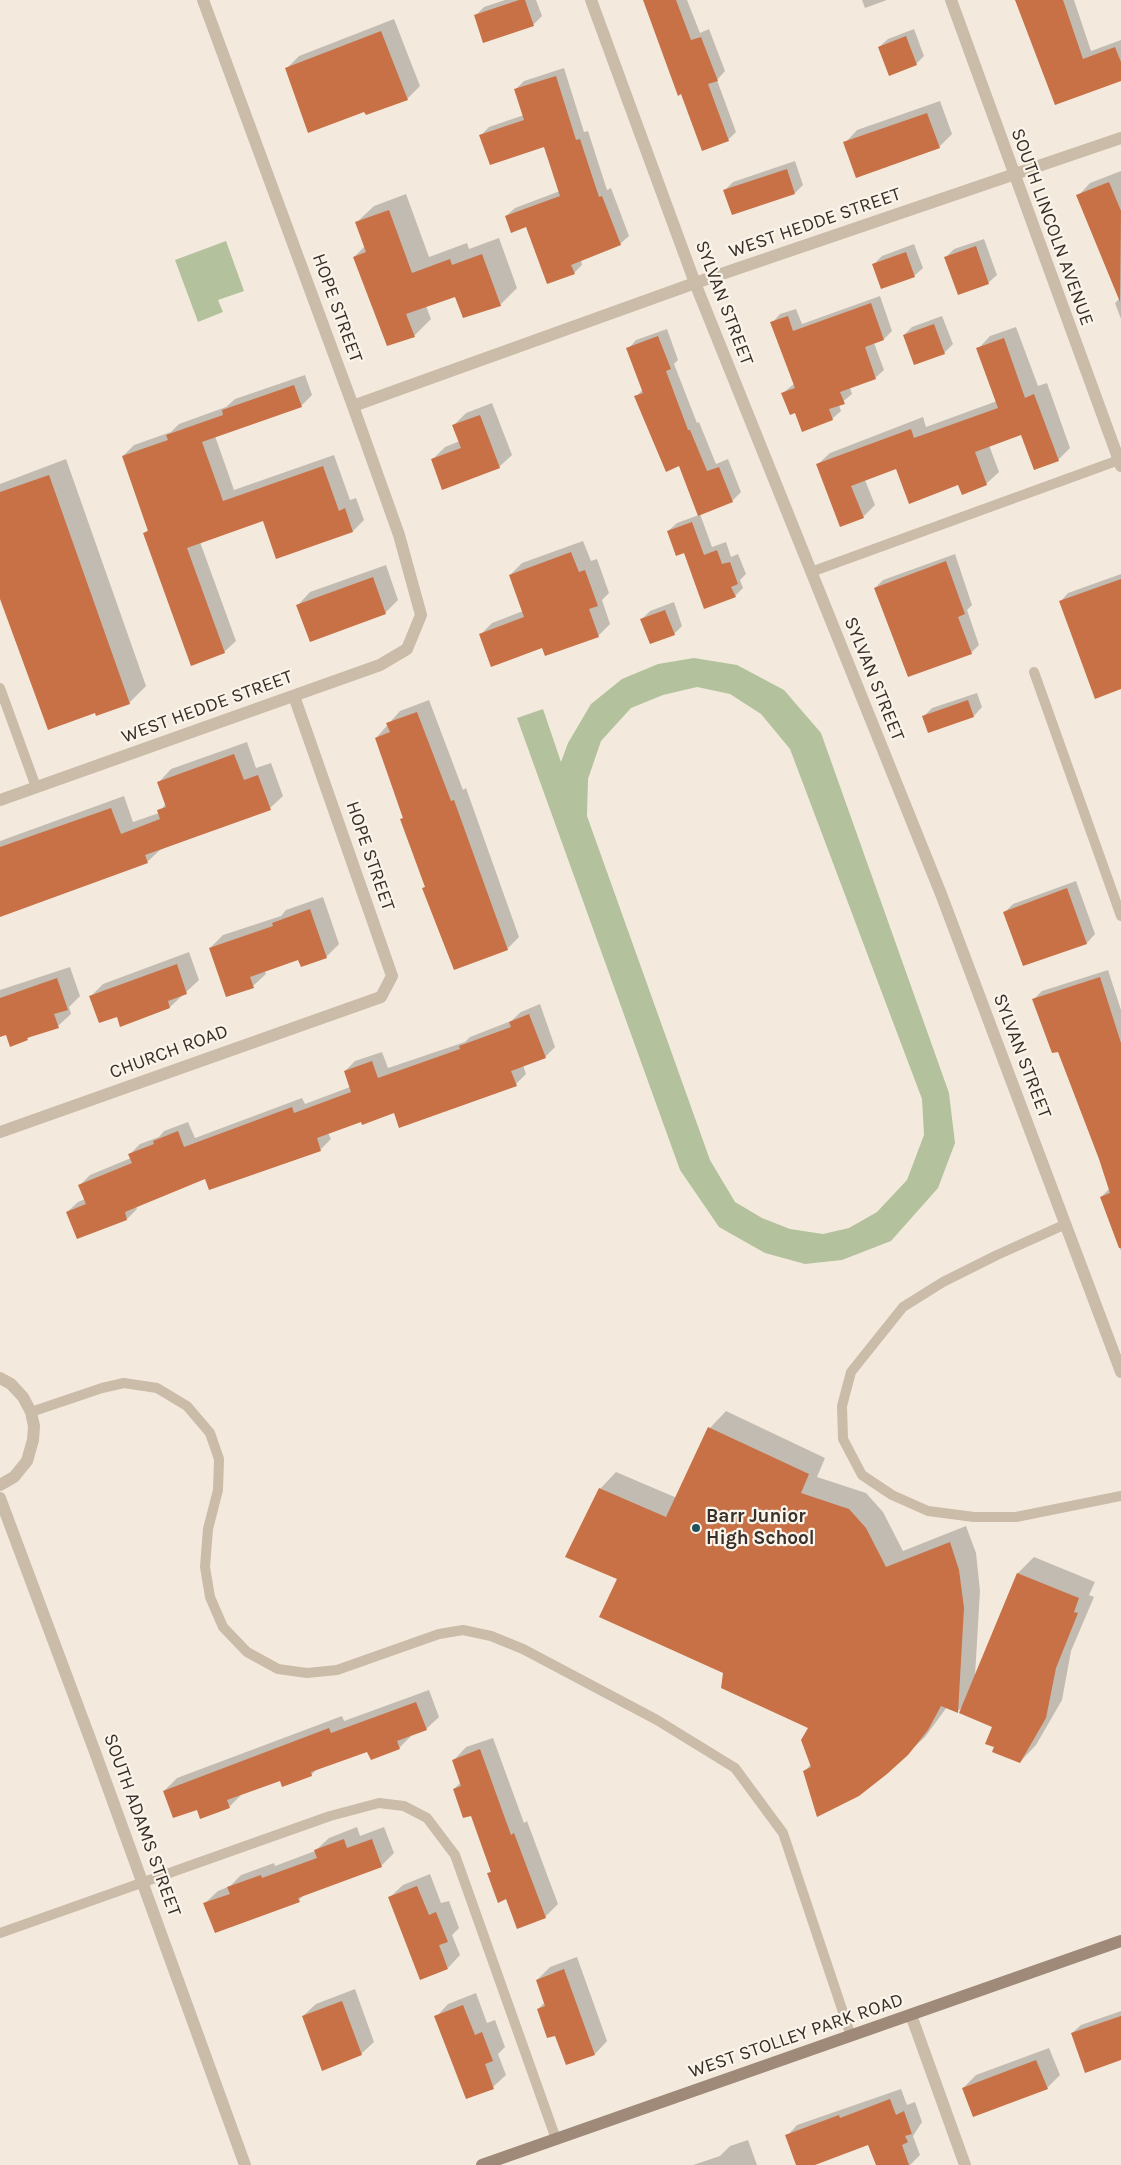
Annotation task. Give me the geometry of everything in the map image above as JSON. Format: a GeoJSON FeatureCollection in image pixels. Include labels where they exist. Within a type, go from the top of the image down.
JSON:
{"type":"FeatureCollection","features":[{"type":"Feature","properties":{"kind":"main road","name":"WEST STOLLEY PARK ROAD"},"geometry":{"type":"LineString","coordinates":[[482,2165],[1121,1942]]}},
{"type":"Feature","properties":{"kind":"street","name":"HOPE STREET"},"geometry":{"type":"LineString","coordinates":[[203,0],[399,536],[422,615],[414,632]]}},
{"type":"Feature","properties":{"kind":"street","name":"SYLVAN STREET"},"geometry":{"type":"LineString","coordinates":[[591,0],[695,283],[941,894],[1121,1372]]}},
{"type":"Feature","properties":{"kind":"street","name":"SOUTH LINCOLN AVENUE"},"geometry":{"type":"LineString","coordinates":[[950,0],[1013,176],[1120,463]]}},
{"type":"Feature","properties":{"kind":"street","name":"WEST HEDDE STREET"},"geometry":{"type":"LineString","coordinates":[[353,406],[695,283],[1121,138]]}},
{"type":"Feature","properties":{"kind":"street","name":"WEST HEDDE STREET"},"geometry":{"type":"LineString","coordinates":[[0,800],[380,665],[407,649],[414,632]]}},
{"type":"Feature","properties":{"kind":"street","name":"HOPE STREET"},"geometry":{"type":"LineString","coordinates":[[294,696],[392,976],[381,997],[351,1007]]}},
{"type":"Feature","properties":{"kind":"street","name":"CHURCH ROAD"},"geometry":{"type":"LineString","coordinates":[[0,1132],[351,1007]]}},
{"type":"Feature","properties":{"kind":"street"},"geometry":{"type":"LineString","coordinates":[[0,1378],[11,1384],[23,1397],[31,1412],[33,1440],[26,1461],[14,1477],[0,1485]]}},
{"type":"Feature","properties":{"kind":"street","name":"SOUTH ADAMS STREET"},"geometry":{"type":"LineString","coordinates":[[0,1498],[143,1882],[245,2165]]}},
{"type":"Feature","properties":{"kind":"street"},"geometry":{"type":"LineString","coordinates":[[911,2015],[965,2165]]}},
{"type":"Feature","properties":{"kind":"lane"},"geometry":{"type":"LineString","coordinates":[[811,572],[1120,463]]}},
{"type":"Feature","properties":{"kind":"lane"},"geometry":{"type":"LineString","coordinates":[[1034,672],[1121,916]]}},
{"type":"Feature","properties":{"kind":"lane"},"geometry":{"type":"LineString","coordinates":[[0,688],[36,788]]}},
{"type":"Feature","properties":{"kind":"lane"},"geometry":{"type":"LineString","coordinates":[[1066,1224],[943,1282],[903,1307],[851,1372],[842,1406],[843,1439],[862,1475],[892,1495],[928,1511],[974,1517],[1016,1516],[1121,1496]]}},
{"type":"Feature","properties":{"kind":"lane"},"geometry":{"type":"LineString","coordinates":[[31,1412],[102,1388],[124,1383],[157,1388],[187,1406],[210,1433],[219,1459],[218,1490],[208,1529],[205,1567],[210,1597],[223,1627],[247,1652],[278,1668],[307,1673],[337,1670],[439,1634],[464,1630],[491,1636],[523,1649],[657,1720],[735,1768],[783,1833],[851,2036]]}},
{"type":"Feature","properties":{"kind":"lane"},"geometry":{"type":"LineString","coordinates":[[0,1933],[330,1816],[379,1803],[404,1806],[427,1818],[455,1855],[556,2140]]}},
{"type":"Feature","properties":{"kind":"green space"},"geometry":{"type":"Polygon","coordinates":[[[226,241],[244,291],[218,300],[223,312],[198,322],[175,260],[226,241]]]}},
{"type":"Feature","properties":{"kind":"green space"},"geometry":{"type":"Polygon","coordinates":[[[694,658],[737,665],[784,690],[821,733],[949,1093],[955,1143],[938,1188],[891,1241],[842,1260],[805,1264],[765,1253],[719,1227],[680,1170],[517,718],[543,709],[561,762],[568,743],[591,704],[622,679],[658,664],[694,658]],[[697,687],[663,695],[631,708],[601,741],[588,779],[587,816],[710,1160],[735,1202],[762,1218],[790,1229],[823,1234],[849,1228],[877,1212],[907,1180],[924,1135],[922,1099],[790,749],[761,714],[730,694],[697,687]]]}},
{"type":"Feature","properties":{"kind":"building"},"geometry":{"type":"Polygon","coordinates":[[[519,0],[525,0],[534,26],[483,43],[474,15],[519,0]]]}},
{"type":"Feature","properties":{"kind":"building"},"geometry":{"type":"Polygon","coordinates":[[[643,0],[676,0],[691,40],[701,37],[718,81],[708,84],[729,141],[702,151],[681,94],[678,96],[643,0]]]}},
{"type":"Feature","properties":{"kind":"building"},"geometry":{"type":"Polygon","coordinates":[[[1015,0],[1063,0],[1083,59],[1115,47],[1121,62],[1121,81],[1055,105],[1015,0]]]}},
{"type":"Feature","properties":{"kind":"building"},"geometry":{"type":"Polygon","coordinates":[[[381,31],[408,100],[366,115],[364,112],[308,133],[285,68],[381,31]]]}},
{"type":"Feature","properties":{"kind":"building"},"geometry":{"type":"Polygon","coordinates":[[[906,36],[917,65],[889,76],[878,47],[906,36]]]}},
{"type":"Feature","properties":{"kind":"building"},"geometry":{"type":"Polygon","coordinates":[[[556,76],[576,140],[580,139],[599,197],[602,196],[621,245],[571,265],[575,274],[547,284],[526,227],[511,233],[505,216],[560,196],[544,147],[490,165],[479,135],[524,120],[514,89],[556,76]]]}},
{"type":"Feature","properties":{"kind":"building"},"geometry":{"type":"Polygon","coordinates":[[[927,113],[940,148],[856,178],[843,142],[927,113]]]}},
{"type":"Feature","properties":{"kind":"building"},"geometry":{"type":"Polygon","coordinates":[[[787,169],[795,194],[732,215],[723,190],[787,169]]]}},
{"type":"Feature","properties":{"kind":"building"},"geometry":{"type":"Polygon","coordinates":[[[1109,182],[1121,211],[1120,302],[1076,195],[1109,182]]]}},
{"type":"Feature","properties":{"kind":"building"},"geometry":{"type":"Polygon","coordinates":[[[389,210],[412,273],[450,259],[452,265],[482,254],[501,306],[463,318],[455,297],[406,314],[415,337],[387,346],[353,257],[366,252],[355,222],[389,210]]]}},
{"type":"Feature","properties":{"kind":"building"},"geometry":{"type":"Polygon","coordinates":[[[976,246],[989,284],[958,295],[944,257],[976,246]]]}},
{"type":"Feature","properties":{"kind":"building"},"geometry":{"type":"Polygon","coordinates":[[[906,252],[915,277],[881,289],[872,264],[906,252]]]}},
{"type":"Feature","properties":{"kind":"building"},"geometry":{"type":"Polygon","coordinates":[[[871,303],[884,340],[865,347],[876,379],[840,392],[845,404],[829,409],[833,420],[802,432],[795,413],[790,415],[781,393],[795,388],[770,322],[788,316],[793,331],[871,303]]]}},
{"type":"Feature","properties":{"kind":"building"},"geometry":{"type":"Polygon","coordinates":[[[934,324],[945,354],[914,365],[903,335],[934,324]]]}},
{"type":"Feature","properties":{"kind":"building"},"geometry":{"type":"Polygon","coordinates":[[[658,336],[671,369],[666,371],[688,430],[690,430],[707,471],[719,467],[733,502],[698,516],[679,466],[666,472],[634,396],[643,393],[626,348],[658,336]]]}},
{"type":"Feature","properties":{"kind":"building"},"geometry":{"type":"Polygon","coordinates":[[[1004,338],[1025,398],[1034,394],[1059,461],[1034,470],[1021,435],[975,452],[987,485],[962,495],[958,485],[909,504],[896,469],[851,486],[864,518],[840,527],[816,464],[911,429],[914,438],[998,408],[976,348],[1004,338]]]}},
{"type":"Feature","properties":{"kind":"building"},"geometry":{"type":"Polygon","coordinates":[[[294,385],[302,407],[202,442],[223,501],[323,466],[339,511],[345,508],[353,532],[276,559],[263,521],[187,548],[225,653],[191,666],[143,533],[148,531],[122,456],[168,440],[166,435],[223,415],[222,410],[294,385]]]}},
{"type":"Feature","properties":{"kind":"building"},"geometry":{"type":"Polygon","coordinates":[[[480,415],[500,468],[442,490],[431,459],[461,448],[452,425],[480,415]]]}},
{"type":"Feature","properties":{"kind":"building"},"geometry":{"type":"Polygon","coordinates":[[[49,475],[130,704],[96,716],[95,713],[48,730],[0,599],[0,492],[49,475]]]}},
{"type":"Feature","properties":{"kind":"building"},"geometry":{"type":"Polygon","coordinates":[[[692,522],[704,555],[717,550],[722,564],[730,562],[738,584],[731,587],[736,597],[704,609],[684,553],[676,556],[667,531],[692,522]]]}},
{"type":"Feature","properties":{"kind":"building"},"geometry":{"type":"Polygon","coordinates":[[[571,552],[579,572],[585,570],[598,606],[589,609],[599,637],[545,656],[542,648],[491,667],[479,634],[524,617],[509,575],[571,552]]]}},
{"type":"Feature","properties":{"kind":"building"},"geometry":{"type":"Polygon","coordinates":[[[946,561],[965,614],[958,617],[972,654],[908,677],[874,588],[946,561]]]}},
{"type":"Feature","properties":{"kind":"building"},"geometry":{"type":"Polygon","coordinates":[[[373,577],[386,614],[310,642],[296,605],[373,577]]]}},
{"type":"Feature","properties":{"kind":"building"},"geometry":{"type":"Polygon","coordinates":[[[1121,579],[1121,689],[1095,699],[1059,601],[1121,579]]]}},
{"type":"Feature","properties":{"kind":"building"},"geometry":{"type":"Polygon","coordinates":[[[665,610],[675,635],[650,644],[640,619],[665,610]]]}},
{"type":"Feature","properties":{"kind":"building"},"geometry":{"type":"Polygon","coordinates":[[[968,700],[974,717],[928,733],[922,716],[968,700]]]}},
{"type":"Feature","properties":{"kind":"building"},"geometry":{"type":"Polygon","coordinates":[[[417,712],[451,801],[454,800],[508,950],[454,970],[422,888],[425,887],[400,819],[403,818],[375,738],[390,732],[386,723],[417,712]]]}},
{"type":"Feature","properties":{"kind":"building"},"geometry":{"type":"Polygon","coordinates":[[[234,754],[244,780],[258,775],[271,810],[145,855],[148,863],[0,917],[0,847],[111,808],[121,834],[160,819],[157,810],[166,807],[157,782],[234,754]]]}},
{"type":"Feature","properties":{"kind":"building"},"geometry":{"type":"Polygon","coordinates":[[[1067,888],[1087,944],[1023,966],[1003,912],[1067,888]]]}},
{"type":"Feature","properties":{"kind":"building"},"geometry":{"type":"Polygon","coordinates":[[[310,909],[327,958],[301,967],[298,960],[250,977],[254,988],[226,997],[209,948],[273,926],[272,923],[310,909]]]}},
{"type":"Feature","properties":{"kind":"building"},"geometry":{"type":"Polygon","coordinates":[[[177,964],[187,994],[168,1001],[170,1008],[120,1027],[117,1017],[99,1023],[89,996],[177,964]]]}},
{"type":"Feature","properties":{"kind":"building"},"geometry":{"type":"Polygon","coordinates":[[[1100,977],[1121,1043],[1121,1248],[1119,1248],[1100,1197],[1110,1193],[1099,1159],[1058,1052],[1052,1053],[1032,999],[1100,977]]]}},
{"type":"Feature","properties":{"kind":"building"},"geometry":{"type":"Polygon","coordinates":[[[57,978],[68,1010],[54,1014],[59,1028],[27,1038],[28,1040],[10,1047],[6,1035],[0,1037],[0,998],[57,978]]]}},
{"type":"Feature","properties":{"kind":"building"},"geometry":{"type":"Polygon","coordinates":[[[529,1014],[546,1058],[511,1071],[517,1086],[399,1128],[394,1113],[362,1125],[361,1122],[317,1138],[321,1151],[209,1190],[205,1179],[125,1212],[127,1220],[77,1239],[66,1212],[86,1204],[78,1185],[132,1163],[128,1154],[154,1144],[153,1141],[178,1131],[184,1147],[292,1107],[294,1113],[351,1092],[344,1071],[372,1061],[378,1078],[460,1049],[459,1046],[511,1027],[509,1022],[529,1014]]]}},
{"type":"Feature","properties":{"kind":"building"},"geometry":{"type":"Polygon","coordinates":[[[708,1427],[809,1474],[801,1493],[849,1509],[866,1528],[886,1567],[950,1542],[959,1570],[964,1608],[958,1713],[941,1706],[928,1730],[908,1755],[887,1774],[859,1796],[817,1817],[803,1771],[811,1767],[801,1740],[808,1728],[721,1688],[723,1673],[599,1617],[617,1579],[565,1557],[599,1488],[666,1517],[708,1427]]]}},
{"type":"Feature","properties":{"kind":"building"},"geometry":{"type":"Polygon","coordinates":[[[1017,1573],[1079,1598],[1074,1612],[1078,1613],[1056,1668],[1046,1718],[1020,1763],[992,1752],[994,1747],[985,1744],[992,1727],[959,1713],[1017,1573]]]}},
{"type":"Feature","properties":{"kind":"building"},"geometry":{"type":"Polygon","coordinates":[[[416,1702],[427,1730],[397,1741],[400,1749],[371,1760],[367,1752],[311,1772],[312,1776],[282,1787],[280,1781],[227,1800],[230,1808],[200,1819],[197,1810],[173,1818],[163,1791],[329,1728],[331,1733],[416,1702]]]}},
{"type":"Feature","properties":{"kind":"building"},"geometry":{"type":"Polygon","coordinates":[[[480,1749],[511,1835],[514,1833],[546,1918],[517,1929],[506,1899],[498,1903],[487,1873],[491,1872],[471,1816],[463,1818],[453,1789],[461,1786],[452,1760],[480,1749]]]}},
{"type":"Feature","properties":{"kind":"building"},"geometry":{"type":"Polygon","coordinates":[[[344,1839],[347,1848],[372,1839],[382,1867],[298,1898],[300,1902],[215,1933],[203,1903],[230,1894],[227,1887],[261,1875],[262,1878],[317,1858],[314,1850],[344,1839]]]}},
{"type":"Feature","properties":{"kind":"building"},"geometry":{"type":"Polygon","coordinates":[[[417,1886],[429,1915],[436,1912],[448,1942],[439,1945],[448,1969],[420,1980],[388,1897],[417,1886]]]}},
{"type":"Feature","properties":{"kind":"building"},"geometry":{"type":"Polygon","coordinates":[[[564,1969],[595,2055],[566,2065],[555,2036],[547,2038],[537,2009],[545,2006],[536,1980],[564,1969]]]}},
{"type":"Feature","properties":{"kind":"building"},"geometry":{"type":"Polygon","coordinates":[[[342,2001],[362,2055],[322,2071],[302,2016],[342,2001]]]}},
{"type":"Feature","properties":{"kind":"building"},"geometry":{"type":"Polygon","coordinates":[[[463,2005],[475,2035],[482,2032],[493,2061],[485,2064],[494,2089],[466,2099],[434,2016],[463,2005]]]}},
{"type":"Feature","properties":{"kind":"building"},"geometry":{"type":"Polygon","coordinates":[[[1121,2016],[1121,2060],[1085,2073],[1071,2033],[1121,2016]]]}},
{"type":"Feature","properties":{"kind":"building"},"geometry":{"type":"Polygon","coordinates":[[[1036,2060],[1048,2089],[973,2117],[962,2088],[1036,2060]]]}},
{"type":"Feature","properties":{"kind":"building"},"geometry":{"type":"Polygon","coordinates":[[[890,2099],[896,2115],[904,2111],[912,2134],[905,2136],[908,2142],[902,2145],[909,2165],[876,2165],[868,2145],[815,2165],[796,2165],[785,2135],[839,2115],[840,2118],[890,2099]]]}},
{"type":"Feature","properties":{"kind":"place","name":"Barr Junior High School"},"geometry":{"type":"Point","coordinates":[696,1528]}}]}
